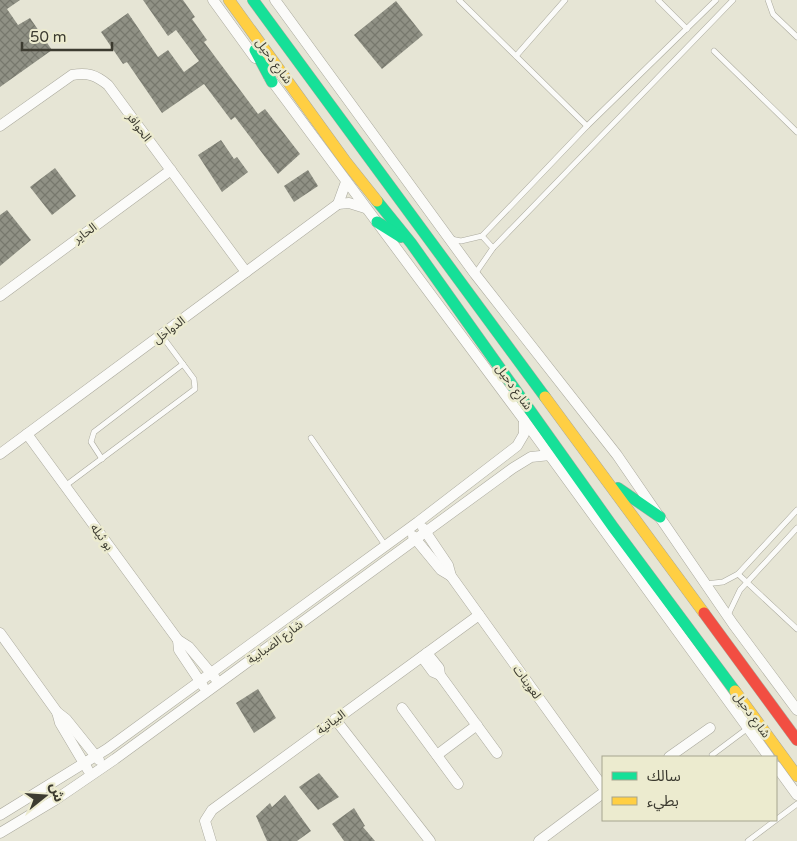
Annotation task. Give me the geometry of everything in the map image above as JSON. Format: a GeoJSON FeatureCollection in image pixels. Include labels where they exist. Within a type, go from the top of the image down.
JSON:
{"type":"FeatureCollection","features":[{"type":"Feature","properties":{"kind":"main road","name":"شارع دحيل"},"geometry":{"type":"LineString","coordinates":[[253,0],[797,740]]}},
{"type":"Feature","properties":{"kind":"main road"},"geometry":{"type":"LineString","coordinates":[[230,1],[272,82]]}},
{"type":"Feature","properties":{"kind":"main road","name":"شارع دحيل"},"geometry":{"type":"LineString","coordinates":[[230,1],[346,162],[410,243],[601,510],[797,776]]}},
{"type":"Feature","properties":{"kind":"main road"},"geometry":{"type":"LineString","coordinates":[[346,162],[346,182]]}},
{"type":"Feature","properties":{"kind":"main road"},"geometry":{"type":"LineString","coordinates":[[377,222],[410,243]]}},
{"type":"Feature","properties":{"kind":"main road"},"geometry":{"type":"LineString","coordinates":[[607,480],[660,517]]}},
{"type":"Feature","properties":{"kind":"main road"},"geometry":{"type":"LineString","coordinates":[[578,496],[601,510]]}},
{"type":"Feature","properties":{"kind":"street","name":"شارع دحيل"},"geometry":{"type":"LineString","coordinates":[[213,0],[365,208],[550,455],[768,756]]}},
{"type":"Feature","properties":{"kind":"street"},"geometry":{"type":"LineString","coordinates":[[275,0],[475,274],[617,455],[705,584],[797,710]]}},
{"type":"Feature","properties":{"kind":"street","name":"الحوافر"},"geometry":{"type":"LineString","coordinates":[[0,126],[72,75],[84,73],[97,76],[108,85],[246,272]]}},
{"type":"Feature","properties":{"kind":"street","name":"الحاير"},"geometry":{"type":"LineString","coordinates":[[0,296],[171,170]]}},
{"type":"Feature","properties":{"kind":"street"},"geometry":{"type":"LineString","coordinates":[[346,182],[338,204],[349,203],[365,208]]}},
{"type":"Feature","properties":{"kind":"street","name":"الدواخل"},"geometry":{"type":"LineString","coordinates":[[0,454],[338,204]]}},
{"type":"Feature","properties":{"kind":"street","name":"شارع الضبابية"},"geometry":{"type":"LineString","coordinates":[[0,815],[85,764],[418,522],[517,446],[524,434],[524,420]]}},
{"type":"Feature","properties":{"kind":"street","name":"بو ثيله"},"geometry":{"type":"LineString","coordinates":[[27,434],[178,640],[190,647],[219,683]]}},
{"type":"Feature","properties":{"kind":"street","name":"شارع الضبابية"},"geometry":{"type":"LineString","coordinates":[[0,833],[104,766],[525,460],[537,455],[550,455]]}},
{"type":"Feature","properties":{"kind":"street","name":"لعوينات"},"geometry":{"type":"LineString","coordinates":[[418,522],[448,564],[451,576],[602,786]]}},
{"type":"Feature","properties":{"kind":"street","name":"لعوينات"},"geometry":{"type":"LineString","coordinates":[[408,529],[441,570],[451,576]]}},
{"type":"Feature","properties":{"kind":"street","name":"البياتية"},"geometry":{"type":"LineString","coordinates":[[211,841],[205,821],[212,810],[479,615]]}},
{"type":"Feature","properties":{"kind":"street"},"geometry":{"type":"LineString","coordinates":[[0,633],[57,712],[66,718],[104,766]]}},
{"type":"Feature","properties":{"kind":"street","name":"بو ثيله"},"geometry":{"type":"LineString","coordinates":[[178,640],[179,650],[207,692]]}},
{"type":"Feature","properties":{"kind":"street"},"geometry":{"type":"LineString","coordinates":[[424,655],[434,672],[440,676],[497,753]]}},
{"type":"Feature","properties":{"kind":"street"},"geometry":{"type":"LineString","coordinates":[[402,708],[458,784]]}},
{"type":"Feature","properties":{"kind":"street"},"geometry":{"type":"LineString","coordinates":[[57,712],[58,721],[91,775]]}},
{"type":"Feature","properties":{"kind":"street"},"geometry":{"type":"LineString","coordinates":[[335,719],[430,841]]}},
{"type":"Feature","properties":{"kind":"street"},"geometry":{"type":"LineString","coordinates":[[437,755],[477,725]]}},
{"type":"Feature","properties":{"kind":"street"},"geometry":{"type":"LineString","coordinates":[[670,756],[710,728]]}},
{"type":"Feature","properties":{"kind":"street"},"geometry":{"type":"LineString","coordinates":[[777,767],[797,795]]}},
{"type":"Feature","properties":{"kind":"street"},"geometry":{"type":"LineString","coordinates":[[539,841],[602,794]]}},
{"type":"Feature","properties":{"kind":"lane"},"geometry":{"type":"LineString","coordinates":[[459,0],[587,126]]}},
{"type":"Feature","properties":{"kind":"lane"},"geometry":{"type":"LineString","coordinates":[[516,56],[565,0]]}},
{"type":"Feature","properties":{"kind":"lane"},"geometry":{"type":"LineString","coordinates":[[658,0],[687,29]]}},
{"type":"Feature","properties":{"kind":"lane"},"geometry":{"type":"LineString","coordinates":[[450,239],[462,241],[482,236],[587,126],[716,0]]}},
{"type":"Feature","properties":{"kind":"lane"},"geometry":{"type":"LineString","coordinates":[[475,274],[493,248],[733,0]]}},
{"type":"Feature","properties":{"kind":"lane"},"geometry":{"type":"LineString","coordinates":[[768,0],[773,14],[797,37]]}},
{"type":"Feature","properties":{"kind":"lane"},"geometry":{"type":"LineString","coordinates":[[714,51],[797,132]]}},
{"type":"Feature","properties":{"kind":"lane"},"geometry":{"type":"LineString","coordinates":[[482,236],[493,248]]}},
{"type":"Feature","properties":{"kind":"lane"},"geometry":{"type":"LineString","coordinates":[[65,486],[194,392],[196,382],[162,336]]}},
{"type":"Feature","properties":{"kind":"lane"},"geometry":{"type":"LineString","coordinates":[[102,459],[91,442],[94,432],[183,364]]}},
{"type":"Feature","properties":{"kind":"lane"},"geometry":{"type":"LineString","coordinates":[[311,438],[385,545]]}},
{"type":"Feature","properties":{"kind":"lane"},"geometry":{"type":"LineString","coordinates":[[705,584],[723,582],[738,574],[797,510]]}},
{"type":"Feature","properties":{"kind":"lane"},"geometry":{"type":"LineString","coordinates":[[728,616],[735,598],[746,582],[797,528]]}},
{"type":"Feature","properties":{"kind":"lane"},"geometry":{"type":"LineString","coordinates":[[754,557],[762,565]]}},
{"type":"Feature","properties":{"kind":"lane"},"geometry":{"type":"LineString","coordinates":[[738,574],[797,628]]}},
{"type":"Feature","properties":{"kind":"lane"},"geometry":{"type":"LineString","coordinates":[[712,755],[748,728]]}},
{"type":"Feature","properties":{"kind":"lane"},"geometry":{"type":"LineString","coordinates":[[777,819],[797,804]]}},
{"type":"Feature","properties":{"kind":"lane"},"geometry":{"type":"LineString","coordinates":[[748,841],[774,821]]}},
{"type":"Feature","properties":{"kind":"building"},"geometry":{"type":"Polygon","coordinates":[[[0,0],[20,0],[7,9],[18,25],[30,18],[52,50],[0,87],[0,0]]]}},
{"type":"Feature","properties":{"kind":"building"},"geometry":{"type":"Polygon","coordinates":[[[143,0],[183,0],[195,17],[192,19],[207,40],[204,42],[258,114],[265,109],[300,154],[278,174],[235,117],[231,120],[204,84],[162,113],[127,62],[123,64],[101,32],[128,13],[158,57],[168,50],[184,72],[199,61],[176,30],[168,36],[143,0]]]}},
{"type":"Feature","properties":{"kind":"building"},"geometry":{"type":"Polygon","coordinates":[[[396,1],[423,35],[382,69],[354,35],[396,1]]]}},
{"type":"Feature","properties":{"kind":"building"},"geometry":{"type":"Polygon","coordinates":[[[221,140],[234,159],[237,157],[248,172],[222,192],[198,155],[221,140]]]}},
{"type":"Feature","properties":{"kind":"building"},"geometry":{"type":"Polygon","coordinates":[[[55,168],[76,196],[52,215],[30,187],[55,168]]]}},
{"type":"Feature","properties":{"kind":"building"},"geometry":{"type":"Polygon","coordinates":[[[308,170],[318,186],[294,202],[284,186],[308,170]]]}},
{"type":"Feature","properties":{"kind":"building"},"geometry":{"type":"Polygon","coordinates":[[[7,210],[31,240],[0,266],[0,215],[7,210]]]}},
{"type":"Feature","properties":{"kind":"building"},"geometry":{"type":"Polygon","coordinates":[[[258,689],[276,718],[254,733],[236,703],[258,689]]]}},
{"type":"Feature","properties":{"kind":"building"},"geometry":{"type":"Polygon","coordinates":[[[319,773],[339,797],[318,810],[299,787],[319,773]]]}},
{"type":"Feature","properties":{"kind":"building"},"geometry":{"type":"Polygon","coordinates":[[[285,795],[311,831],[297,841],[267,841],[256,816],[270,803],[272,807],[285,795]]]}},
{"type":"Feature","properties":{"kind":"building"},"geometry":{"type":"Polygon","coordinates":[[[354,808],[365,826],[363,827],[375,841],[344,841],[332,824],[354,808]]]}},
{"type":"Feature","properties":{"kind":"traffic: fast"},"geometry":{"type":"LineString","coordinates":[[253,0],[545,397]]}},
{"type":"Feature","properties":{"kind":"traffic: fast"},"geometry":{"type":"LineString","coordinates":[[255,50],[272,82]]}},
{"type":"Feature","properties":{"kind":"traffic: fast"},"geometry":{"type":"LineString","coordinates":[[377,201],[411,243],[613,527],[735,691]]}},
{"type":"Feature","properties":{"kind":"traffic: fast"},"geometry":{"type":"LineString","coordinates":[[377,222],[401,237]]}},
{"type":"Feature","properties":{"kind":"traffic: fast"},"geometry":{"type":"LineString","coordinates":[[618,488],[660,517]]}},
{"type":"Feature","properties":{"kind":"traffic: slow"},"geometry":{"type":"LineString","coordinates":[[229,0],[346,162],[377,201]]}},
{"type":"Feature","properties":{"kind":"traffic: slow"},"geometry":{"type":"LineString","coordinates":[[545,397],[704,613]]}},
{"type":"Feature","properties":{"kind":"traffic: slow"},"geometry":{"type":"LineString","coordinates":[[735,691],[797,776]]}},
{"type":"Feature","properties":{"kind":"traffic: jam"},"geometry":{"type":"LineString","coordinates":[[704,613],[797,740]]}}]}
